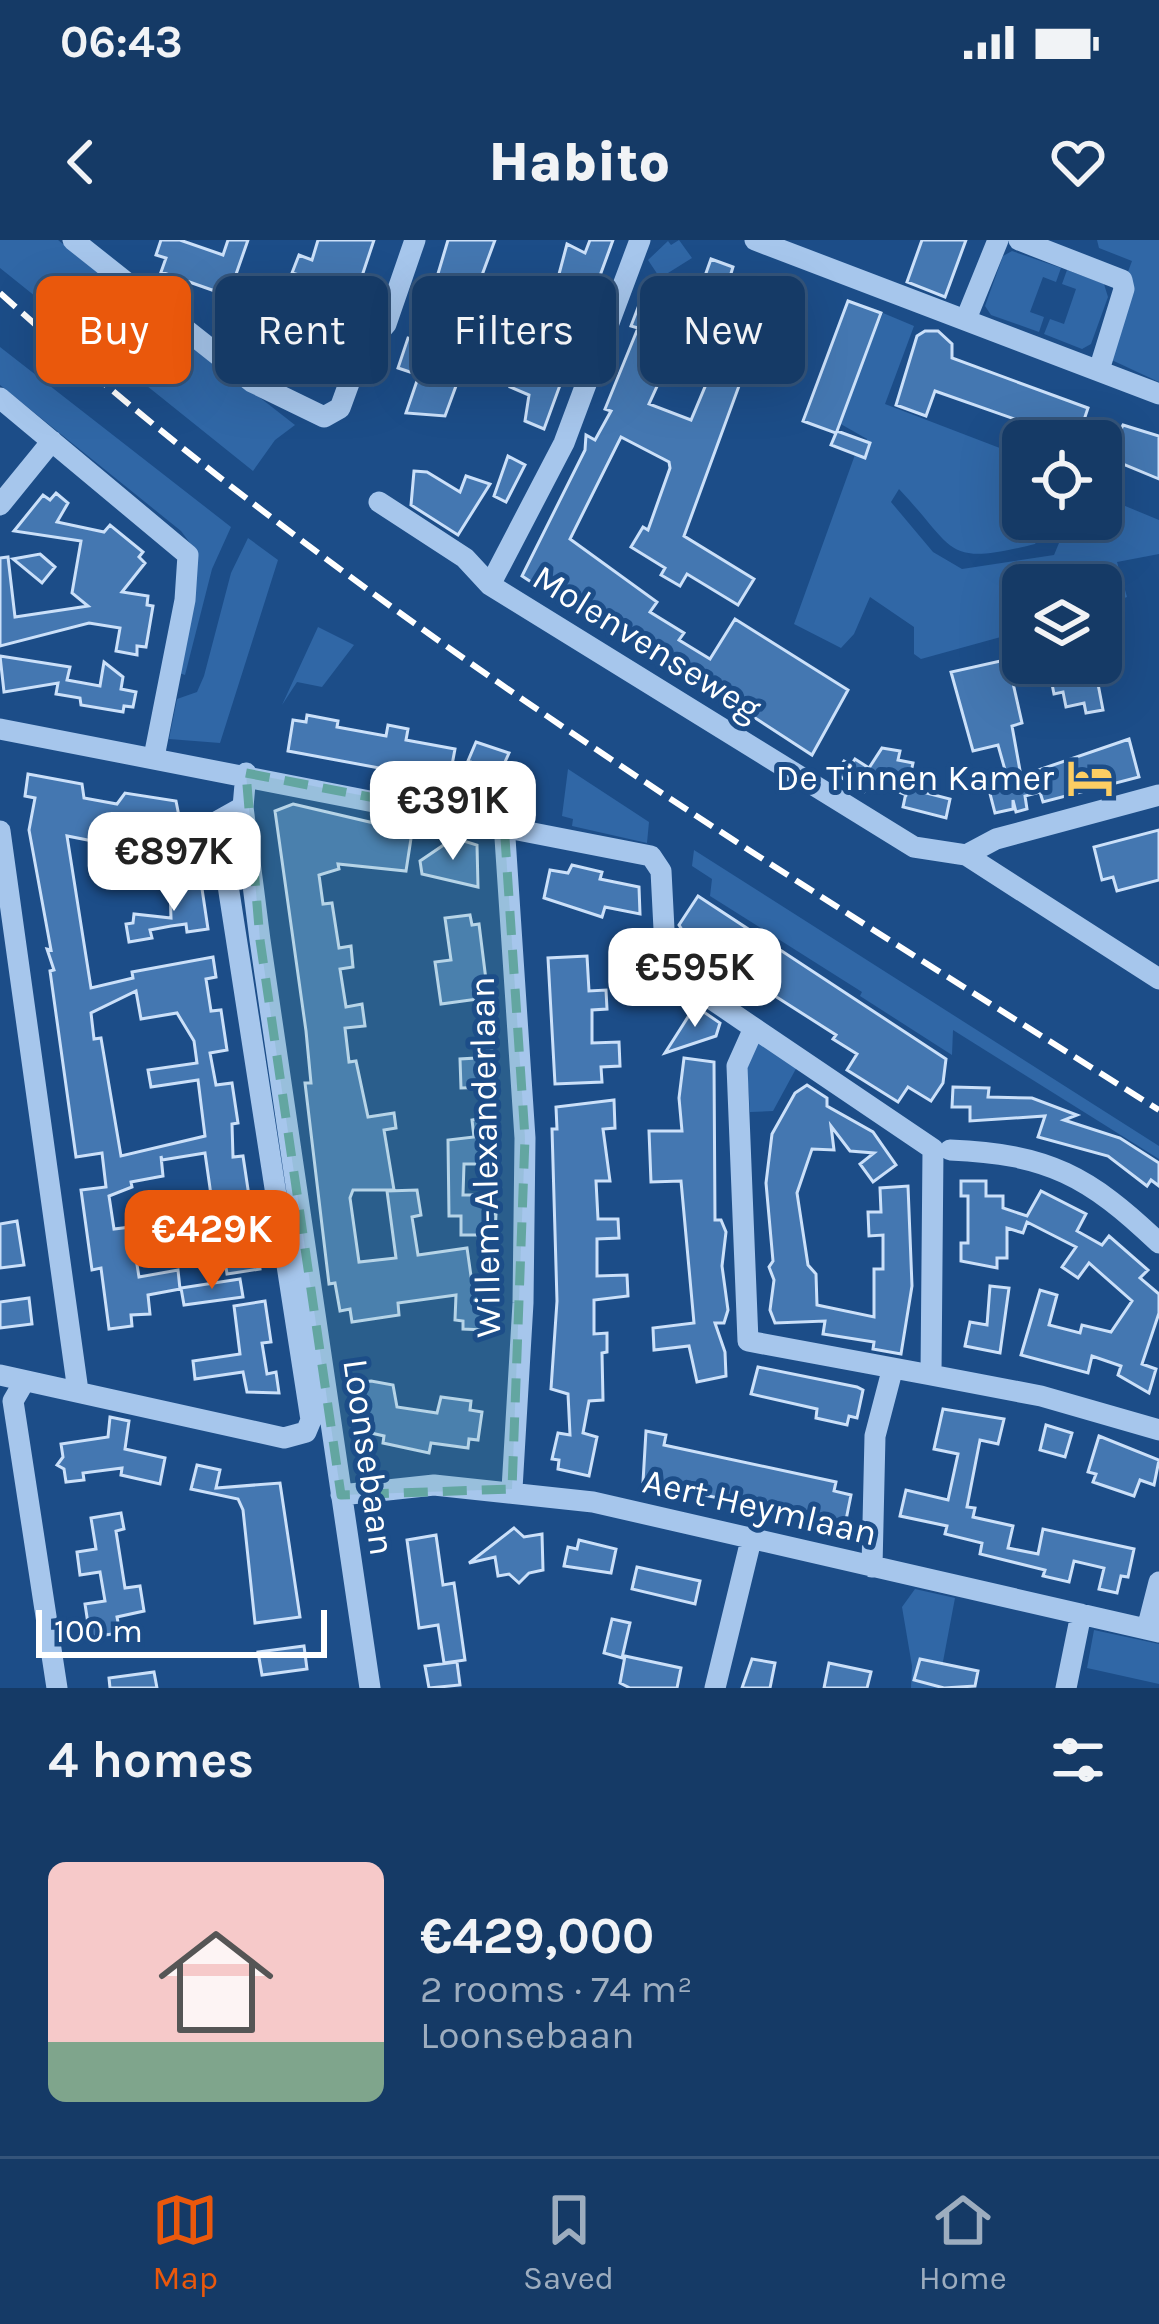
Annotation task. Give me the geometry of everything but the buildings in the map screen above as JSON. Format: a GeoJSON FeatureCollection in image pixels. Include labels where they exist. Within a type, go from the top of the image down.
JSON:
{"type":"FeatureCollection","features":[{"type":"Feature","properties":{"kind":"street"},"geometry":{"type":"LineString","coordinates":[[73,240],[252,382],[311,414],[334,415],[359,356],[386,324],[415,240]]}},
{"type":"Feature","properties":{"kind":"street"},"geometry":{"type":"LineString","coordinates":[[490,585],[564,443],[640,240]]}},
{"type":"Feature","properties":{"kind":"street"},"geometry":{"type":"LineString","coordinates":[[755,240],[1159,394]]}},
{"type":"Feature","properties":{"kind":"street"},"geometry":{"type":"LineString","coordinates":[[966,319],[998,240]]}},
{"type":"Feature","properties":{"kind":"street"},"geometry":{"type":"LineString","coordinates":[[1019,240],[1071,249],[1122,280],[1124,289],[1099,370]]}},
{"type":"Feature","properties":{"kind":"street"},"geometry":{"type":"LineString","coordinates":[[0,398],[188,555],[185,600],[154,757]]}},
{"type":"Feature","properties":{"kind":"street"},"geometry":{"type":"LineString","coordinates":[[0,505],[52,441]]}},
{"type":"Feature","properties":{"kind":"street","name":"Molenvenseweg"},"geometry":{"type":"LineString","coordinates":[[380,502],[465,558],[490,585],[914,848],[966,856]]}},
{"type":"Feature","properties":{"kind":"street"},"geometry":{"type":"LineString","coordinates":[[0,729],[504,823],[640,853],[659,862],[666,968],[933,1149],[931,1375]]}},
{"type":"Feature","properties":{"kind":"street","name":"Loonsebaan"},"geometry":{"type":"LineString","coordinates":[[246,773],[243,807],[370,1688]]}},
{"type":"Feature","properties":{"kind":"street"},"geometry":{"type":"LineString","coordinates":[[1159,795],[995,839],[966,856],[1159,979]]}},
{"type":"Feature","properties":{"kind":"street","name":"Loonsebaan"},"geometry":{"type":"LineString","coordinates":[[78,1391],[284,1438],[306,1432],[310,1420],[218,821],[243,807]]}},
{"type":"Feature","properties":{"kind":"street","name":"Willem-Alexanderlaan"},"geometry":{"type":"LineString","coordinates":[[504,823],[518,983],[526,1208],[512,1489]]}},
{"type":"Feature","properties":{"kind":"street"},"geometry":{"type":"LineString","coordinates":[[0,831],[78,1391],[0,1375]]}},
{"type":"Feature","properties":{"kind":"street"},"geometry":{"type":"LineString","coordinates":[[754,1028],[737,1066],[748,1341],[1060,1400],[1159,1430]]}},
{"type":"Feature","properties":{"kind":"street"},"geometry":{"type":"LineString","coordinates":[[950,1150],[1018,1155],[1058,1167],[1110,1197],[1159,1243]]}},
{"type":"Feature","properties":{"kind":"street"},"geometry":{"type":"LineString","coordinates":[[872,1567],[875,1436],[892,1371]]}},
{"type":"Feature","properties":{"kind":"street"},"geometry":{"type":"LineString","coordinates":[[24,1382],[13,1401],[57,1688]]}},
{"type":"Feature","properties":{"kind":"street","name":"Aert Heymlaan"},"geometry":{"type":"LineString","coordinates":[[340,1495],[434,1485],[512,1489],[593,1502],[1153,1631]]}},
{"type":"Feature","properties":{"kind":"street"},"geometry":{"type":"LineString","coordinates":[[715,1688],[751,1540]]}},
{"type":"Feature","properties":{"kind":"street"},"geometry":{"type":"LineString","coordinates":[[1153,1631],[1159,1582]]}},
{"type":"Feature","properties":{"kind":"street"},"geometry":{"type":"LineString","coordinates":[[1066,1688],[1081,1614]]}},
{"type":"Feature","properties":{"kind":"highlighted area"},"geometry":{"type":"Polygon","coordinates":[[[246,773],[504,823],[525,1138],[512,1489],[341,1495],[260,940],[246,773]]]}},
{"type":"Feature","properties":{"kind":"shaded area"},"geometry":{"type":"Polygon","coordinates":[[[0,240],[58,240],[104,276],[36,276],[36,297],[0,268],[0,240]]]}},
{"type":"Feature","properties":{"kind":"shaded area"},"geometry":{"type":"Polygon","coordinates":[[[679,240],[692,258],[659,276],[648,260],[668,241],[671,245],[679,240]]]}},
{"type":"Feature","properties":{"kind":"shaded area"},"geometry":{"type":"Polygon","coordinates":[[[1097,240],[1159,240],[1159,382],[1103,356],[1100,347],[1132,261],[1099,248],[1097,240]]]}},
{"type":"Feature","properties":{"kind":"shaded area"},"geometry":{"type":"Polygon","coordinates":[[[1012,251],[1061,268],[1056,282],[1043,277],[1030,312],[1044,317],[1039,332],[991,315],[985,306],[1003,256],[1012,251]]]}},
{"type":"Feature","properties":{"kind":"shaded area"},"geometry":{"type":"Polygon","coordinates":[[[1067,270],[1104,284],[1108,297],[1091,344],[1082,349],[1044,334],[1050,319],[1064,324],[1076,289],[1062,284],[1067,270]]]}},
{"type":"Feature","properties":{"kind":"shaded area"},"geometry":{"type":"Polygon","coordinates":[[[883,313],[914,326],[885,404],[1002,449],[1002,540],[1038,540],[1005,551],[967,553],[943,539],[899,489],[891,502],[933,552],[962,569],[1054,555],[1060,540],[1122,540],[1122,505],[1159,520],[1159,554],[1118,564],[1002,564],[1002,637],[921,659],[914,654],[914,627],[870,597],[854,634],[841,648],[794,624],[856,452],[867,439],[839,423],[883,313]]]}},
{"type":"Feature","properties":{"kind":"shaded area"},"geometry":{"type":"Polygon","coordinates":[[[191,344],[215,363],[215,384],[242,384],[295,425],[275,440],[253,471],[145,384],[191,384],[191,344]]]}},
{"type":"Feature","properties":{"kind":"shaded area"},"geometry":{"type":"Polygon","coordinates":[[[0,347],[36,375],[36,384],[47,384],[231,527],[212,569],[185,675],[179,673],[196,551],[181,531],[0,385],[0,347]]]}},
{"type":"Feature","properties":{"kind":"shaded area"},"geometry":{"type":"Polygon","coordinates":[[[248,538],[278,560],[220,743],[169,739],[177,699],[197,692],[204,676],[231,573],[248,538]]]}},
{"type":"Feature","properties":{"kind":"shaded area"},"geometry":{"type":"Polygon","coordinates":[[[318,627],[354,645],[322,687],[297,682],[282,705],[318,627]]]}},
{"type":"Feature","properties":{"kind":"shaded area"},"geometry":{"type":"Polygon","coordinates":[[[568,769],[649,822],[647,843],[572,826],[573,819],[562,816],[568,769]]]}},
{"type":"Feature","properties":{"kind":"shaded area"},"geometry":{"type":"Polygon","coordinates":[[[694,850],[1159,1146],[1159,1159],[953,1030],[952,1055],[860,996],[862,992],[710,896],[712,879],[692,866],[694,850]]]}},
{"type":"Feature","properties":{"kind":"shaded area"},"geometry":{"type":"Polygon","coordinates":[[[759,1042],[798,1065],[773,1111],[750,1112],[746,1057],[759,1042]]]}},
{"type":"Feature","properties":{"kind":"shaded area"},"geometry":{"type":"Polygon","coordinates":[[[915,1589],[955,1598],[938,1688],[911,1688],[902,1607],[915,1589]]]}},
{"type":"Feature","properties":{"kind":"shaded area"},"geometry":{"type":"Polygon","coordinates":[[[1094,1630],[1159,1644],[1159,1684],[1087,1668],[1094,1630]]]}},
{"type":"Feature","properties":{"kind":"railway"},"geometry":{"type":"LineString","coordinates":[[0,293],[135,409],[416,625],[709,824],[1159,1110]]}},
{"type":"Feature","properties":{"kind":"place","name":"De Tinnen Kamer"},"geometry":{"type":"Point","coordinates":[1090,778]}}]}
